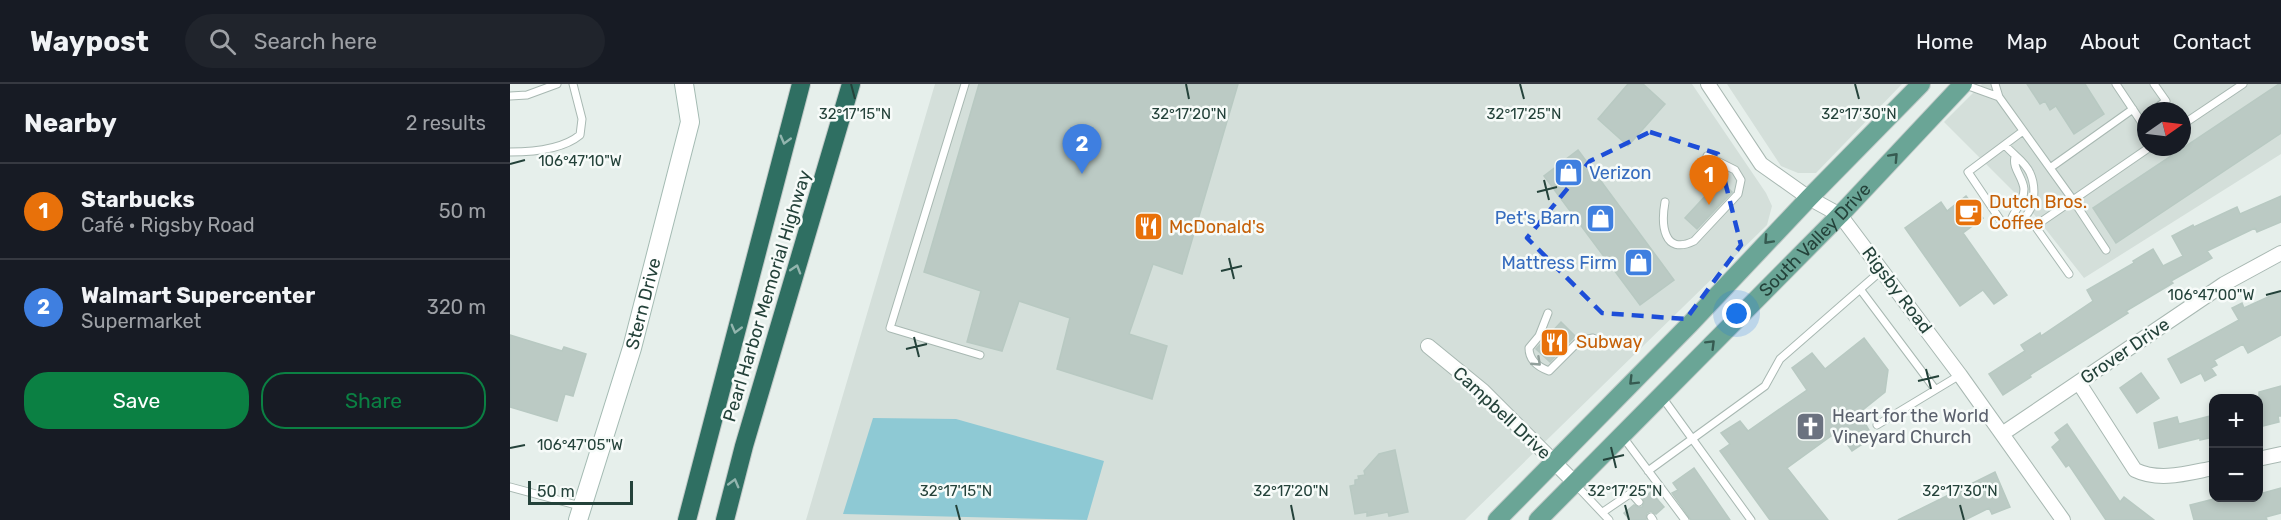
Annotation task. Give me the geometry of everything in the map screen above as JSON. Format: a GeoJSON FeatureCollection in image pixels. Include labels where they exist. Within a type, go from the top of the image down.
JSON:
{"type":"FeatureCollection","features":[{"type":"Feature","properties":{"kind":"highway","name":"Pearl Harbor Memorial Highway"},"geometry":{"type":"LineString","coordinates":[[687,520],[800,84]]}},
{"type":"Feature","properties":{"kind":"highway","name":"Pearl Harbor Memorial Highway"},"geometry":{"type":"LineString","coordinates":[[725,520],[747,435],[851,84]]}},
{"type":"Feature","properties":{"kind":"main road","name":"South Valley Drive"},"geometry":{"type":"LineString","coordinates":[[1497,520],[1921,84]]}},
{"type":"Feature","properties":{"kind":"main road","name":"South Valley Drive"},"geometry":{"type":"LineString","coordinates":[[1538,520],[1840,215],[1963,84]]}},
{"type":"Feature","properties":{"kind":"street","name":"Stern Drive"},"geometry":{"type":"LineString","coordinates":[[580,514],[632,348],[690,122],[684,84]]}},
{"type":"Feature","properties":{"kind":"street","name":"Rigsby Road"},"geometry":{"type":"LineString","coordinates":[[1708,84],[1761,164],[1809,198],[1840,215],[1960,375],[2062,520]]}},
{"type":"Feature","properties":{"kind":"street","name":"Grover Drive"},"geometry":{"type":"LineString","coordinates":[[2002,434],[2224,284],[2281,253]]}},
{"type":"Feature","properties":{"kind":"street","name":"Campbell Drive"},"geometry":{"type":"LineString","coordinates":[[1428,346],[1483,391],[1575,483]]}},
{"type":"Feature","properties":{"kind":"street"},"geometry":{"type":"LineString","coordinates":[[2079,383],[2135,470],[2145,475],[2160,476],[2180,475],[2209,469]]}},
{"type":"Feature","properties":{"kind":"street"},"geometry":{"type":"LineString","coordinates":[[2263,458],[2281,454]]}},
{"type":"Feature","properties":{"kind":"lane"},"geometry":{"type":"LineString","coordinates":[[510,96],[527,95],[557,84]]}},
{"type":"Feature","properties":{"kind":"lane"},"geometry":{"type":"LineString","coordinates":[[510,152],[531,152],[568,143],[580,135],[582,118],[573,84]]}},
{"type":"Feature","properties":{"kind":"lane"},"geometry":{"type":"LineString","coordinates":[[965,84],[890,328],[980,355]]}},
{"type":"Feature","properties":{"kind":"lane"},"geometry":{"type":"LineString","coordinates":[[1963,84],[1999,97]]}},
{"type":"Feature","properties":{"kind":"lane"},"geometry":{"type":"LineString","coordinates":[[1995,84],[1999,97],[2106,250]]}},
{"type":"Feature","properties":{"kind":"lane"},"geometry":{"type":"LineString","coordinates":[[2116,84],[2137,113]]}},
{"type":"Feature","properties":{"kind":"lane"},"geometry":{"type":"LineString","coordinates":[[2154,84],[2165,102]]}},
{"type":"Feature","properties":{"kind":"lane"},"geometry":{"type":"LineString","coordinates":[[2191,119],[2243,84]]}},
{"type":"Feature","properties":{"kind":"lane"},"geometry":{"type":"LineString","coordinates":[[2050,168],[2133,109]]}},
{"type":"Feature","properties":{"kind":"lane"},"geometry":{"type":"LineString","coordinates":[[2005,145],[2015,157],[2022,160],[2030,171],[2032,179],[2032,205],[2019,222],[2001,221],[1968,172],[2023,131]]}},
{"type":"Feature","properties":{"kind":"lane"},"geometry":{"type":"LineString","coordinates":[[1665,202],[1663,229],[1668,238],[1675,244],[1685,245],[1694,241],[1738,194],[1741,180],[1735,170],[1707,156]]}},
{"type":"Feature","properties":{"kind":"lane"},"geometry":{"type":"LineString","coordinates":[[2069,274],[2035,226],[2137,156]]}},
{"type":"Feature","properties":{"kind":"lane"},"geometry":{"type":"LineString","coordinates":[[2010,223],[2012,214],[2019,207],[2023,198],[2024,187],[2014,163],[2015,157]]}},
{"type":"Feature","properties":{"kind":"lane"},"geometry":{"type":"LineString","coordinates":[[1648,471],[1765,386],[1780,359],[1882,270]]}},
{"type":"Feature","properties":{"kind":"lane"},"geometry":{"type":"LineString","coordinates":[[1860,288],[1935,389]]}},
{"type":"Feature","properties":{"kind":"lane"},"geometry":{"type":"LineString","coordinates":[[1548,313],[1539,336],[1529,348],[1529,355],[1540,368],[1549,370],[1579,341],[1593,338]]}},
{"type":"Feature","properties":{"kind":"lane"},"geometry":{"type":"LineString","coordinates":[[1877,425],[1960,375]]}},
{"type":"Feature","properties":{"kind":"lane"},"geometry":{"type":"LineString","coordinates":[[1660,395],[1751,520]]}},
{"type":"Feature","properties":{"kind":"lane"},"geometry":{"type":"LineString","coordinates":[[1621,435],[1685,520]]}},
{"type":"Feature","properties":{"kind":"lane"},"geometry":{"type":"LineString","coordinates":[[1575,483],[1609,520]]}},
{"type":"Feature","properties":{"kind":"lane"},"geometry":{"type":"LineString","coordinates":[[510,487],[580,514]]}},
{"type":"Feature","properties":{"kind":"lane"},"geometry":{"type":"LineString","coordinates":[[1603,512],[1631,493],[1639,502]]}},
{"type":"Feature","properties":{"kind":"highlighted area"},"geometry":{"type":"Polygon","coordinates":[[[1650,132],[1718,154],[1741,245],[1686,319],[1602,313],[1527,238],[1590,161],[1650,132]]]}},
{"type":"Feature","properties":{"kind":"shaded area"},"geometry":{"type":"Polygon","coordinates":[[[935,84],[1692,84],[1766,193],[1772,206],[1767,225],[1465,520],[806,520],[935,84]]]}},
{"type":"Feature","properties":{"kind":"shaded area"},"geometry":{"type":"Polygon","coordinates":[[[1727,84],[1902,84],[1816,173],[1798,173],[1781,166],[1727,84]]]}},
{"type":"Feature","properties":{"kind":"shaded area"},"geometry":{"type":"Polygon","coordinates":[[[1982,84],[2281,84],[2281,154],[2084,278],[2026,204],[1944,122],[1982,84]]]}},
{"type":"Feature","properties":{"kind":"water"},"geometry":{"type":"Polygon","coordinates":[[[873,418],[956,419],[1104,461],[1087,520],[843,514],[873,418]]]}},
{"type":"Feature","properties":{"kind":"building"},"geometry":{"type":"Polygon","coordinates":[[[979,84],[1238,84],[1182,274],[1153,264],[1129,334],[1167,346],[1152,399],[1057,369],[1070,318],[1019,301],[1002,351],[967,342],[981,291],[924,272],[979,84]]]}},
{"type":"Feature","properties":{"kind":"building"},"geometry":{"type":"Polygon","coordinates":[[[1628,84],[1643,84],[1665,104],[1628,146],[1598,119],[1628,84]]]}},
{"type":"Feature","properties":{"kind":"building"},"geometry":{"type":"Polygon","coordinates":[[[2027,84],[2085,84],[2104,114],[2074,134],[2056,106],[2050,110],[2045,101],[2040,104],[2027,84]]]}},
{"type":"Feature","properties":{"kind":"building"},"geometry":{"type":"Polygon","coordinates":[[[2281,84],[2281,133],[2116,243],[2093,208],[2171,156],[2191,156],[2191,143],[2281,84]]]}},
{"type":"Feature","properties":{"kind":"building"},"geometry":{"type":"Polygon","coordinates":[[[1578,150],[1674,280],[1640,305],[1544,176],[1578,150]]]}},
{"type":"Feature","properties":{"kind":"building"},"geometry":{"type":"Polygon","coordinates":[[[1720,180],[1732,192],[1697,229],[1685,218],[1720,180]]]}},
{"type":"Feature","properties":{"kind":"building"},"geometry":{"type":"Polygon","coordinates":[[[1966,196],[1983,218],[1963,233],[2007,295],[1994,304],[1983,290],[1960,306],[1905,228],[1941,202],[1947,211],[1966,196]]]}},
{"type":"Feature","properties":{"kind":"building"},"geometry":{"type":"Polygon","coordinates":[[[2281,196],[2281,222],[2257,232],[2255,228],[2207,251],[2212,258],[2171,281],[2173,283],[2126,311],[2128,313],[2030,375],[2031,377],[2003,395],[1989,374],[2025,351],[2021,345],[2040,333],[2041,336],[2093,301],[2087,290],[2134,263],[2133,261],[2153,249],[2163,266],[2183,256],[2172,236],[2237,207],[2240,214],[2281,196]]]}},
{"type":"Feature","properties":{"kind":"building"},"geometry":{"type":"Polygon","coordinates":[[[2281,291],[2281,335],[2248,353],[2243,344],[2214,360],[2217,365],[2211,368],[2216,375],[2205,381],[2201,373],[2181,383],[2168,359],[2239,320],[2232,308],[2242,303],[2244,308],[2281,291]]]}},
{"type":"Feature","properties":{"kind":"building","name":"Subway"},"geometry":{"type":"Polygon","coordinates":[[[1561,322],[1575,336],[1550,362],[1536,349],[1561,322]]]}},
{"type":"Feature","properties":{"kind":"building"},"geometry":{"type":"Polygon","coordinates":[[[510,335],[562,351],[564,347],[586,354],[573,396],[565,394],[557,421],[510,407],[510,335]]]}},
{"type":"Feature","properties":{"kind":"building","name":"Heart for the World Vineyard Church"},"geometry":{"type":"Polygon","coordinates":[[[1864,338],[1888,370],[1885,392],[1859,413],[1873,437],[1852,451],[1838,431],[1787,468],[1828,520],[1770,520],[1720,451],[1730,444],[1721,433],[1740,421],[1748,431],[1807,390],[1792,368],[1812,353],[1825,369],[1864,338]]]}},
{"type":"Feature","properties":{"kind":"building"},"geometry":{"type":"Polygon","coordinates":[[[2141,373],[2159,398],[2137,413],[2120,388],[2141,373]]]}},
{"type":"Feature","properties":{"kind":"building"},"geometry":{"type":"Polygon","coordinates":[[[2281,386],[2279,422],[2263,426],[2263,394],[2259,392],[2281,386]]]}},
{"type":"Feature","properties":{"kind":"building"},"geometry":{"type":"Polygon","coordinates":[[[2209,416],[2209,438],[2200,440],[2200,438],[2159,448],[2154,423],[2177,417],[2179,424],[2209,416]]]}},
{"type":"Feature","properties":{"kind":"building"},"geometry":{"type":"Polygon","coordinates":[[[2067,424],[2120,502],[2124,497],[2154,520],[2106,520],[2069,465],[2066,467],[2052,447],[2060,440],[2055,433],[2067,424]]]}},
{"type":"Feature","properties":{"kind":"building"},"geometry":{"type":"Polygon","coordinates":[[[1395,450],[1408,512],[1389,516],[1388,512],[1367,516],[1367,512],[1355,514],[1350,486],[1355,485],[1355,480],[1359,479],[1358,476],[1365,475],[1364,471],[1379,454],[1395,450]]]}},
{"type":"Feature","properties":{"kind":"building"},"geometry":{"type":"Polygon","coordinates":[[[1694,468],[1730,520],[1691,520],[1672,493],[1678,490],[1673,483],[1694,468]]]}},
{"type":"Feature","properties":{"kind":"building"},"geometry":{"type":"Polygon","coordinates":[[[1995,472],[2010,507],[1992,514],[1989,508],[1965,520],[1898,520],[1995,472]]]}},
{"type":"Feature","properties":{"kind":"building"},"geometry":{"type":"Polygon","coordinates":[[[2281,488],[2281,513],[2266,517],[2267,520],[2194,520],[2190,505],[2209,500],[2263,502],[2263,493],[2281,488]]]}},
{"type":"Feature","properties":{"kind":"building"},"geometry":{"type":"Polygon","coordinates":[[[1651,492],[1664,507],[1656,514],[1651,511],[1647,513],[1646,520],[1630,520],[1624,513],[1634,505],[1642,507],[1643,498],[1651,492]]]}},
{"type":"Feature","properties":{"kind":"place","name":"Verizon"},"geometry":{"type":"Point","coordinates":[1568,173]}},
{"type":"Feature","properties":{"kind":"place","name":"Walmart Supercenter"},"geometry":{"type":"Point","coordinates":[1082,174]}},
{"type":"Feature","properties":{"kind":"place","name":"Starbucks"},"geometry":{"type":"Point","coordinates":[1709,205]}},
{"type":"Feature","properties":{"kind":"place","name":"Dutch Bros. Coffee"},"geometry":{"type":"Point","coordinates":[1968,212]}},
{"type":"Feature","properties":{"kind":"place","name":"Pet's Barn"},"geometry":{"type":"Point","coordinates":[1601,218]}},
{"type":"Feature","properties":{"kind":"place","name":"McDonald's"},"geometry":{"type":"Point","coordinates":[1148,227]}},
{"type":"Feature","properties":{"kind":"place","name":"Mattress Firm"},"geometry":{"type":"Point","coordinates":[1638,263]}},
{"type":"Feature","properties":{"kind":"place","name":"Subway"},"geometry":{"type":"Point","coordinates":[1555,342]}},
{"type":"Feature","properties":{"kind":"place","name":"Heart for the World Vineyard Church"},"geometry":{"type":"Point","coordinates":[1811,426]}}]}
